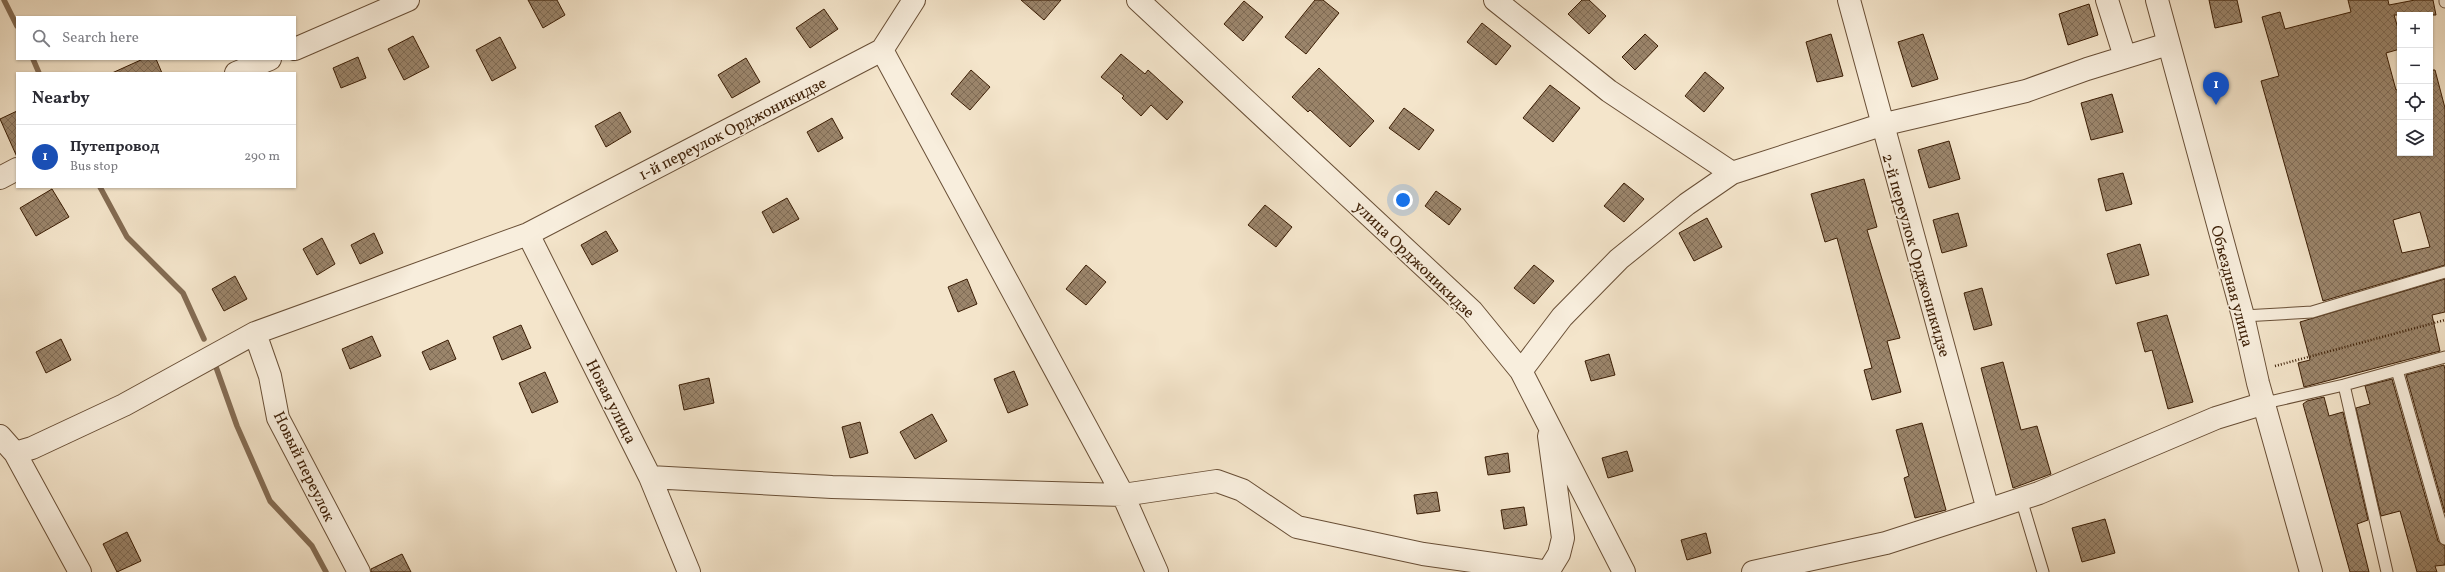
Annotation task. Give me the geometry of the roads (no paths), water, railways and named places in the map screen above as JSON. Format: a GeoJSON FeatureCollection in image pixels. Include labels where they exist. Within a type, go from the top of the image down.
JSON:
{"type":"FeatureCollection","features":[{"type":"Feature","properties":{"kind":"street"},"geometry":{"type":"LineString","coordinates":[[296,49],[408,0]]}},
{"type":"Feature","properties":{"kind":"street","name":"1-й переулок Орджоникидзе"},"geometry":{"type":"LineString","coordinates":[[15,453],[32,448],[124,405],[255,334],[528,234],[882,50],[914,0]]}},
{"type":"Feature","properties":{"kind":"street","name":"улица Орджоникидзе"},"geometry":{"type":"LineString","coordinates":[[1138,0],[1472,311],[1521,371],[1624,572]]}},
{"type":"Feature","properties":{"kind":"street"},"geometry":{"type":"LineString","coordinates":[[1495,0],[1609,91],[1732,173]]}},
{"type":"Feature","properties":{"kind":"street","name":"2-й переулок Орджоникидзе"},"geometry":{"type":"LineString","coordinates":[[1849,0],[1881,125],[1988,510]]}},
{"type":"Feature","properties":{"kind":"street"},"geometry":{"type":"LineString","coordinates":[[2107,0],[2125,57]]}},
{"type":"Feature","properties":{"kind":"street","name":"Объездная улица"},"geometry":{"type":"LineString","coordinates":[[2157,0],[2243,316],[2258,384],[2265,403],[2311,572]]}},
{"type":"Feature","properties":{"kind":"street"},"geometry":{"type":"LineString","coordinates":[[1521,371],[1562,317],[1619,259],[1687,204],[1732,173],[1881,125],[2026,91],[2168,44]]}},
{"type":"Feature","properties":{"kind":"street"},"geometry":{"type":"LineString","coordinates":[[882,50],[1123,495],[1156,572]]}},
{"type":"Feature","properties":{"kind":"street"},"geometry":{"type":"LineString","coordinates":[[238,72],[268,60]]}},
{"type":"Feature","properties":{"kind":"street"},"geometry":{"type":"LineString","coordinates":[[0,178],[16,170]]}},
{"type":"Feature","properties":{"kind":"street","name":"Новая улица"},"geometry":{"type":"LineString","coordinates":[[528,234],[650,477],[689,572]]}},
{"type":"Feature","properties":{"kind":"street","name":"Новый переулок"},"geometry":{"type":"LineString","coordinates":[[255,334],[270,376],[278,418],[359,572]]}},
{"type":"Feature","properties":{"kind":"street"},"geometry":{"type":"LineString","coordinates":[[1753,572],[1886,543],[1988,510],[2039,493],[2216,418],[2265,403]]}},
{"type":"Feature","properties":{"kind":"street"},"geometry":{"type":"LineString","coordinates":[[650,477],[832,487],[1123,495],[1218,481],[1242,490],[1297,527],[1423,554],[1549,572],[1559,554],[1563,538],[1546,419]]}},
{"type":"Feature","properties":{"kind":"street"},"geometry":{"type":"LineString","coordinates":[[0,436],[15,453],[80,572]]}},
{"type":"Feature","properties":{"kind":"lane"},"geometry":{"type":"LineString","coordinates":[[2243,316],[2312,312],[2445,272]]}},
{"type":"Feature","properties":{"kind":"lane"},"geometry":{"type":"LineString","coordinates":[[2265,403],[2344,385],[2445,357]]}},
{"type":"Feature","properties":{"kind":"lane"},"geometry":{"type":"LineString","coordinates":[[2397,370],[2445,539]]}},
{"type":"Feature","properties":{"kind":"lane"},"geometry":{"type":"LineString","coordinates":[[2344,385],[2387,572]]}},
{"type":"Feature","properties":{"kind":"lane"},"geometry":{"type":"LineString","coordinates":[[2021,499],[2044,572]]}},
{"type":"Feature","properties":{"kind":"waterway"},"geometry":{"type":"LineString","coordinates":[[4,0],[16,24]]}},
{"type":"Feature","properties":{"kind":"waterway"},"geometry":{"type":"LineString","coordinates":[[33,60],[39,72]]}},
{"type":"Feature","properties":{"kind":"waterway"},"geometry":{"type":"LineString","coordinates":[[101,188],[127,237],[183,293],[204,339]]}},
{"type":"Feature","properties":{"kind":"waterway"},"geometry":{"type":"LineString","coordinates":[[216,367],[237,426],[270,501],[312,546],[326,572]]}},
{"type":"Feature","properties":{"kind":"place","name":"Путепровод"},"geometry":{"type":"Point","coordinates":[2216,105]}}]}
